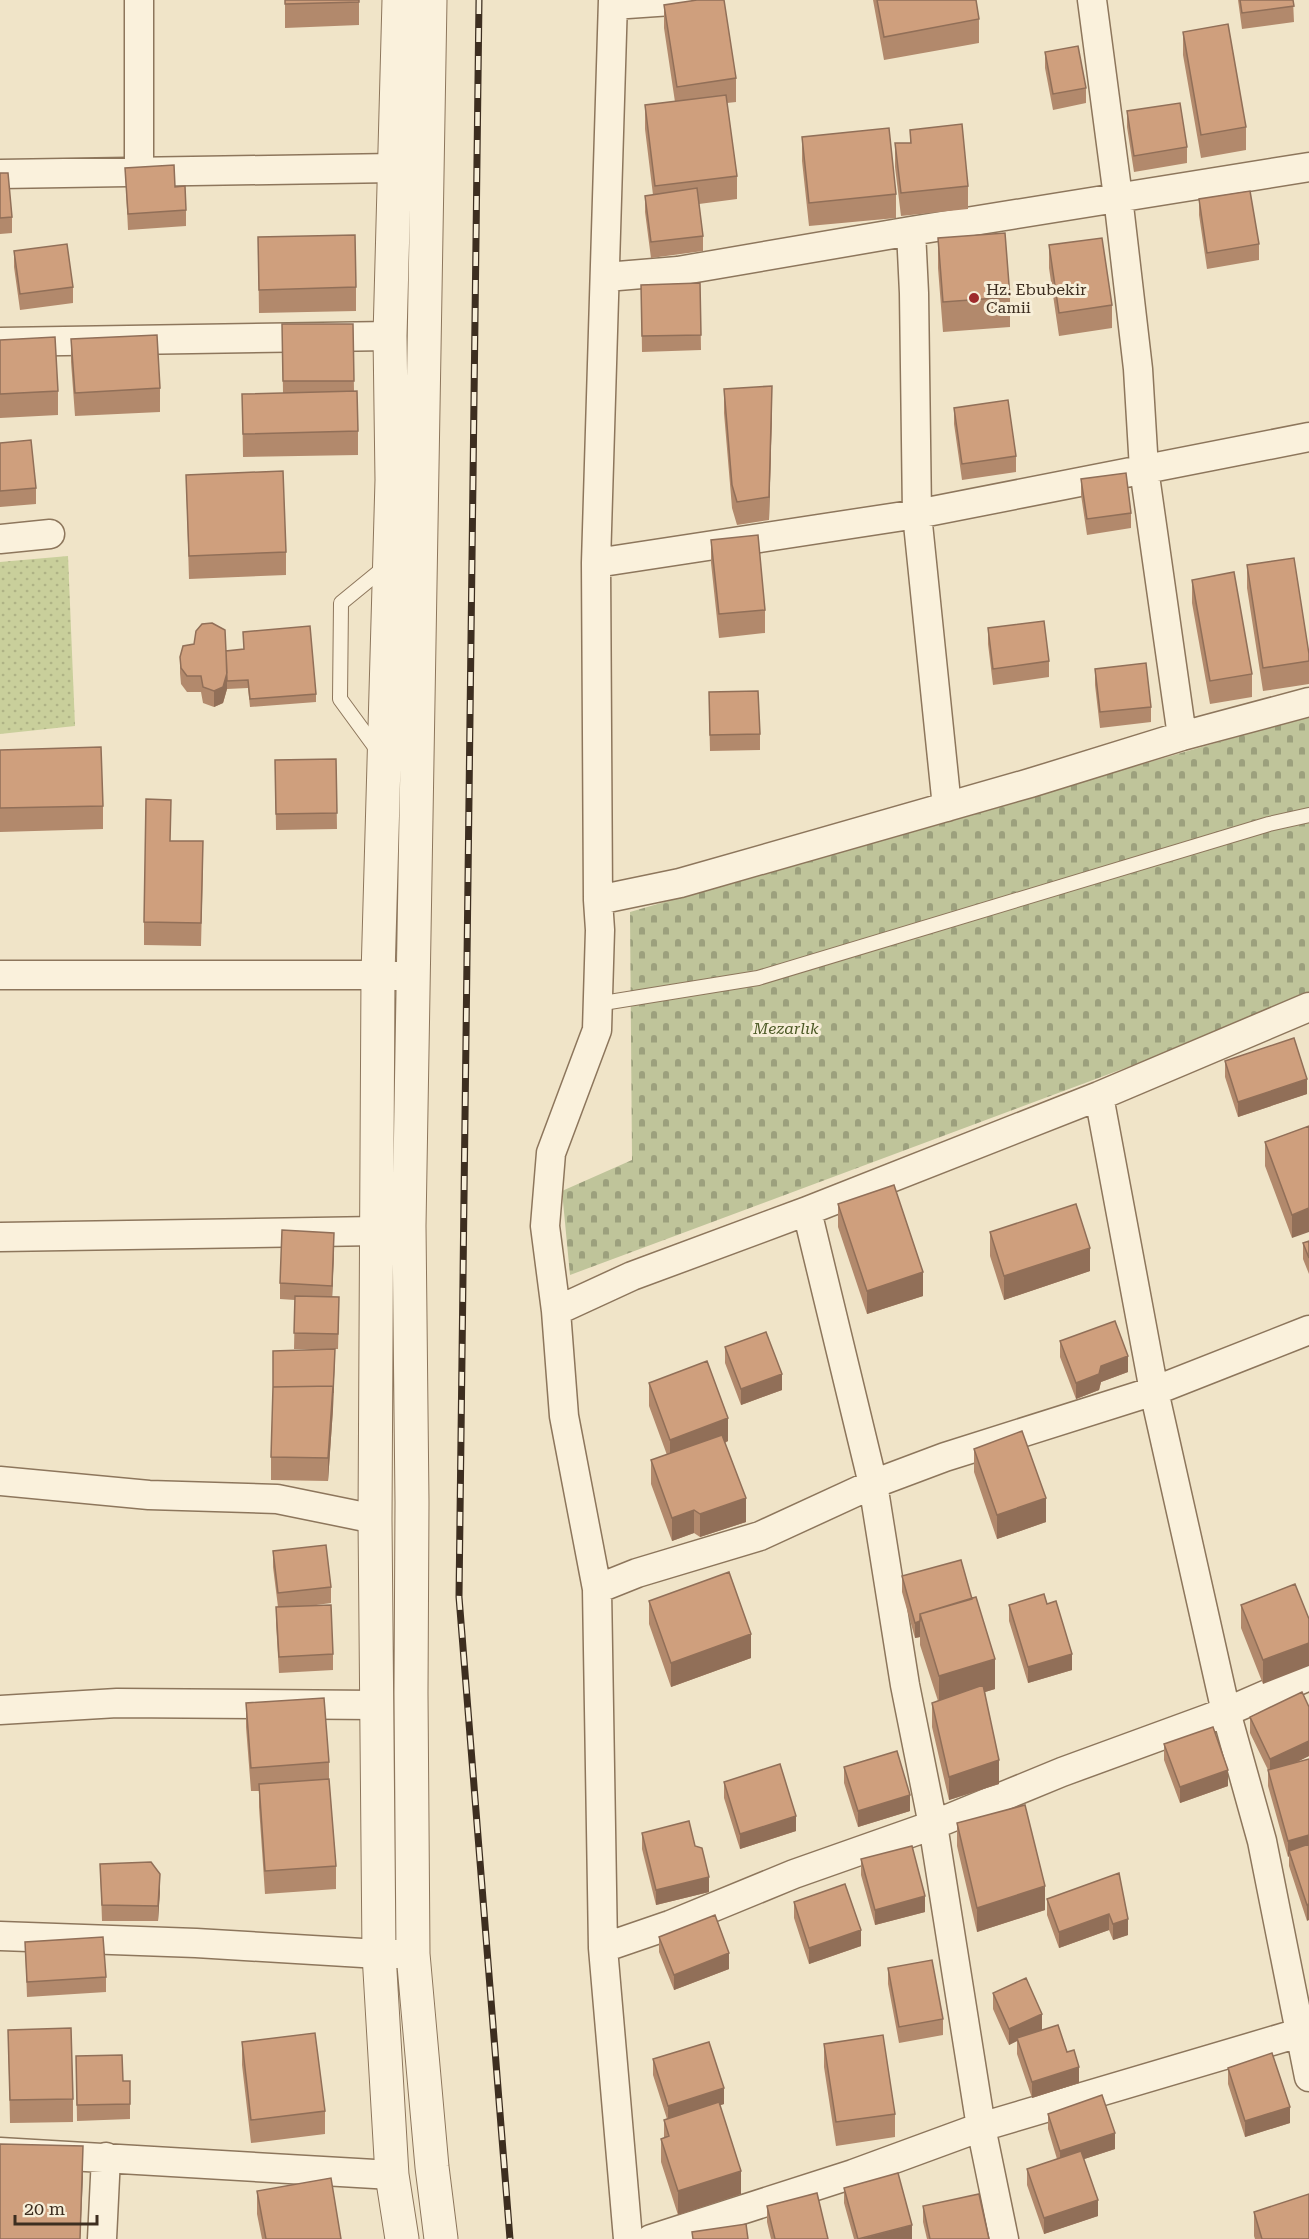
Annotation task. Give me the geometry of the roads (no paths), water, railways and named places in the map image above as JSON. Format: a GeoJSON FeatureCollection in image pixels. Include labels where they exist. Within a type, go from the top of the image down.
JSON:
{"type":"FeatureCollection","features":[{"type":"Feature","properties":{"kind":"street"},"geometry":{"type":"LineString","coordinates":[[138,0],[139,172]]}},
{"type":"Feature","properties":{"kind":"street"},"geometry":{"type":"LineString","coordinates":[[399,0],[390,336],[392,480],[378,975],[375,1519],[379,1954],[392,2175],[402,2239]]}},
{"type":"Feature","properties":{"kind":"street"},"geometry":{"type":"LineString","coordinates":[[430,0],[409,1226],[413,1954],[432,2167],[441,2239]]}},
{"type":"Feature","properties":{"kind":"street"},"geometry":{"type":"LineString","coordinates":[[628,2239],[603,1948],[602,1771],[597,1589],[564,1416],[556,1311],[545,1226],[551,1153],[597,1030],[600,930],[596,563],[613,2],[686,0]]}},
{"type":"Feature","properties":{"kind":"street"},"geometry":{"type":"LineString","coordinates":[[1092,0],[1138,369],[1144,469],[1182,736]]}},
{"type":"Feature","properties":{"kind":"street"},"geometry":{"type":"LineString","coordinates":[[606,277],[678,272],[911,231],[1309,167]]}},
{"type":"Feature","properties":{"kind":"street"},"geometry":{"type":"LineString","coordinates":[[0,174],[394,168]]}},
{"type":"Feature","properties":{"kind":"street"},"geometry":{"type":"LineString","coordinates":[[911,231],[917,514],[947,807]]}},
{"type":"Feature","properties":{"kind":"street"},"geometry":{"type":"LineString","coordinates":[[0,342],[390,336]]}},
{"type":"Feature","properties":{"kind":"street"},"geometry":{"type":"LineString","coordinates":[[596,563],[917,514],[1309,437]]}},
{"type":"Feature","properties":{"kind":"street"},"geometry":{"type":"LineString","coordinates":[[0,539],[50,534]]}},
{"type":"Feature","properties":{"kind":"street"},"geometry":{"type":"LineString","coordinates":[[598,900],[680,883],[947,807],[1182,736],[1309,702]]}},
{"type":"Feature","properties":{"kind":"street"},"geometry":{"type":"LineString","coordinates":[[0,975],[378,975],[414,977]]}},
{"type":"Feature","properties":{"kind":"street"},"geometry":{"type":"LineString","coordinates":[[556,1311],[632,1276],[807,1211],[1099,1096],[1309,1007]]}},
{"type":"Feature","properties":{"kind":"street"},"geometry":{"type":"LineString","coordinates":[[1099,1096],[1154,1391],[1226,1712],[1262,1841],[1304,2032],[1309,2077]]}},
{"type":"Feature","properties":{"kind":"street"},"geometry":{"type":"LineString","coordinates":[[807,1211],[873,1484],[905,1685],[933,1825],[981,2127],[1004,2239]]}},
{"type":"Feature","properties":{"kind":"street"},"geometry":{"type":"LineString","coordinates":[[0,1237],[377,1231],[409,1226]]}},
{"type":"Feature","properties":{"kind":"street"},"geometry":{"type":"LineString","coordinates":[[597,1589],[637,1573],[760,1536],[873,1484],[945,1457],[1154,1391],[1309,1330]]}},
{"type":"Feature","properties":{"kind":"street"},"geometry":{"type":"LineString","coordinates":[[0,1480],[149,1495],[277,1499],[375,1519]]}},
{"type":"Feature","properties":{"kind":"street"},"geometry":{"type":"LineString","coordinates":[[603,1948],[670,1925],[794,1874],[933,1825],[1062,1772],[1226,1712],[1309,1676]]}},
{"type":"Feature","properties":{"kind":"street"},"geometry":{"type":"LineString","coordinates":[[0,1710],[117,1702],[376,1705]]}},
{"type":"Feature","properties":{"kind":"street"},"geometry":{"type":"LineString","coordinates":[[0,1936],[413,1954]]}},
{"type":"Feature","properties":{"kind":"street"},"geometry":{"type":"LineString","coordinates":[[651,2239],[853,2174],[981,2127],[1304,2032]]}},
{"type":"Feature","properties":{"kind":"street"},"geometry":{"type":"LineString","coordinates":[[0,2152],[392,2175]]}},
{"type":"Feature","properties":{"kind":"street"},"geometry":{"type":"LineString","coordinates":[[102,2239],[106,2157]]}},
{"type":"Feature","properties":{"kind":"lane"},"geometry":{"type":"LineString","coordinates":[[384,759],[340,699],[340,603],[389,563]]}},
{"type":"Feature","properties":{"kind":"lane"},"geometry":{"type":"LineString","coordinates":[[597,1004],[759,978],[1269,824],[1309,815]]}},
{"type":"Feature","properties":{"kind":"railway"},"geometry":{"type":"LineString","coordinates":[[479,0],[459,1597],[510,2239]]}},
{"type":"Feature","properties":{"kind":"place","name":"Hz. Ebubekir Camii"},"geometry":{"type":"Point","coordinates":[974,298]}},
{"type":"Feature","properties":{"kind":"park label","name":"Mezarlık"},"geometry":{"type":"Point","coordinates":[786,1028]}}]}
